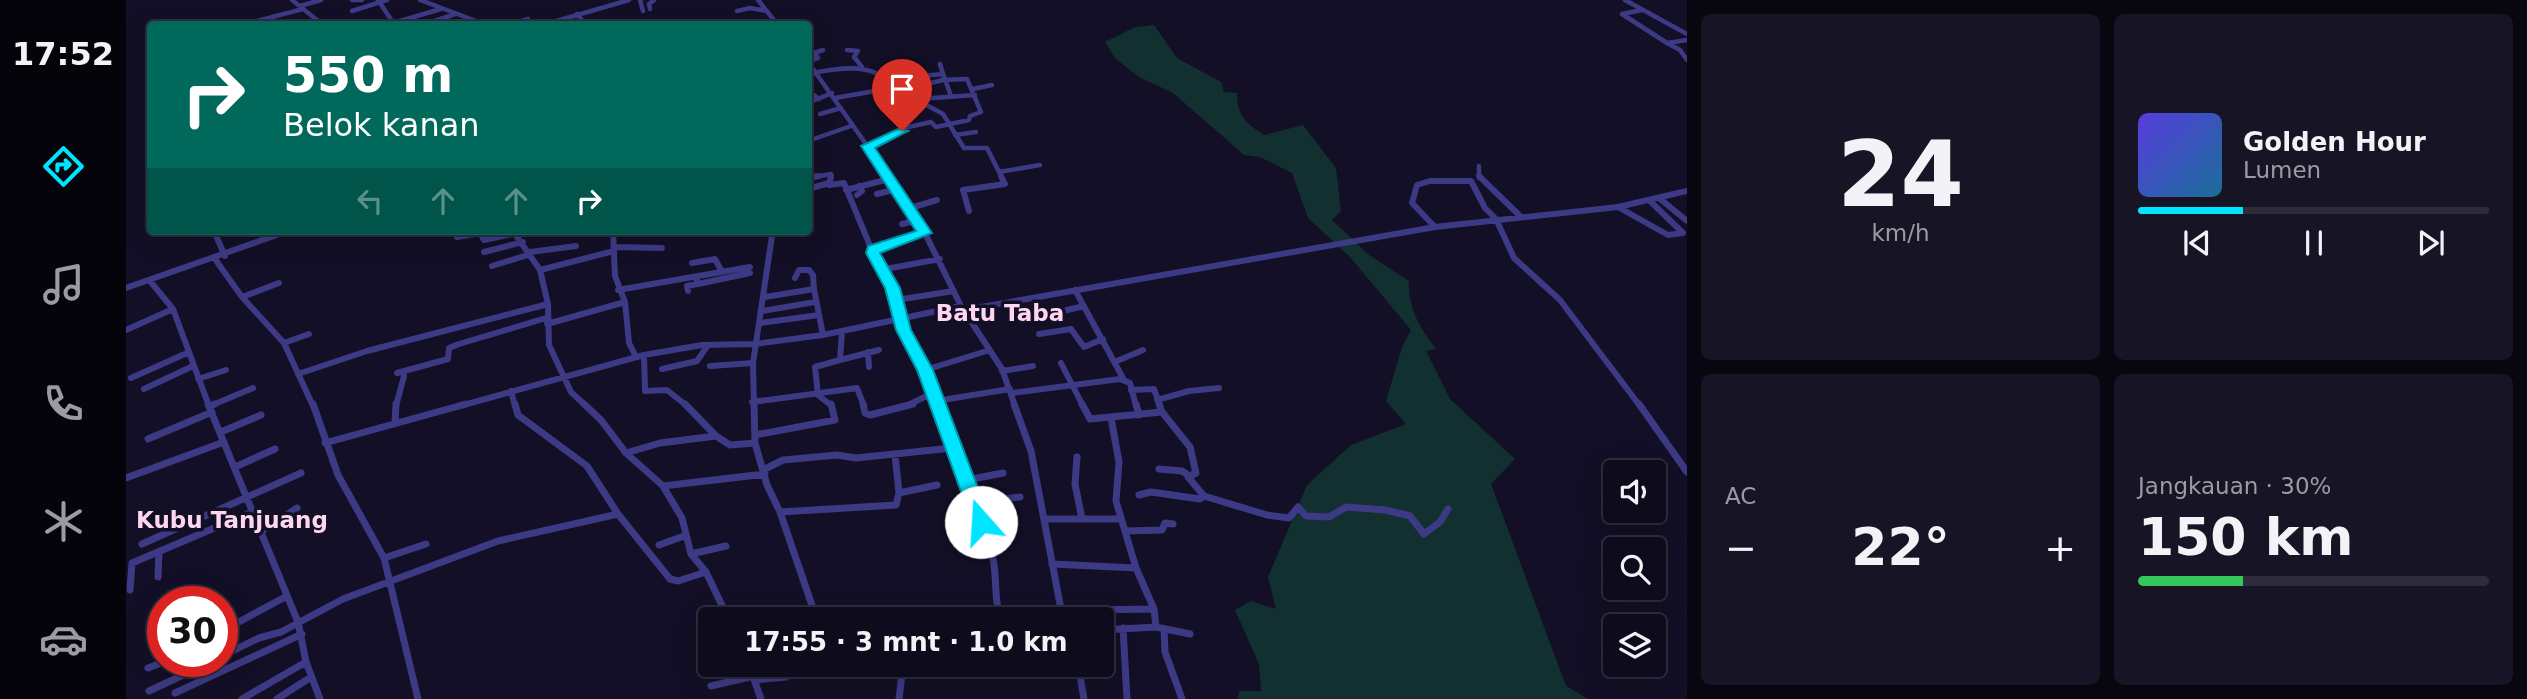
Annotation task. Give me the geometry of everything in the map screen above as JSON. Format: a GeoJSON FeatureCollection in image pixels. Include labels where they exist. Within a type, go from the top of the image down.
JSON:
{"type":"FeatureCollection","features":[{"type":"Feature","properties":{"kind":"street"},"geometry":{"type":"LineString","coordinates":[[292,0],[317,21]]}},
{"type":"Feature","properties":{"kind":"street"},"geometry":{"type":"LineString","coordinates":[[256,21],[321,0]]}},
{"type":"Feature","properties":{"kind":"street"},"geometry":{"type":"LineString","coordinates":[[352,0],[362,0]]}},
{"type":"Feature","properties":{"kind":"street"},"geometry":{"type":"LineString","coordinates":[[352,11],[387,0]]}},
{"type":"Feature","properties":{"kind":"street"},"geometry":{"type":"LineString","coordinates":[[420,0],[475,21]]}},
{"type":"Feature","properties":{"kind":"street"},"geometry":{"type":"LineString","coordinates":[[555,21],[629,0]]}},
{"type":"Feature","properties":{"kind":"street"},"geometry":{"type":"LineString","coordinates":[[640,0],[643,11]]}},
{"type":"Feature","properties":{"kind":"street"},"geometry":{"type":"LineString","coordinates":[[650,9],[649,4],[654,0]]}},
{"type":"Feature","properties":{"kind":"street"},"geometry":{"type":"LineString","coordinates":[[758,0],[775,21]]}},
{"type":"Feature","properties":{"kind":"street"},"geometry":{"type":"LineString","coordinates":[[1625,0],[1687,34]]}},
{"type":"Feature","properties":{"kind":"street"},"geometry":{"type":"LineString","coordinates":[[380,1],[392,21]]}},
{"type":"Feature","properties":{"kind":"street"},"geometry":{"type":"LineString","coordinates":[[737,11],[750,8],[767,11]]}},
{"type":"Feature","properties":{"kind":"street"},"geometry":{"type":"LineString","coordinates":[[400,21],[441,9]]}},
{"type":"Feature","properties":{"kind":"street"},"geometry":{"type":"LineString","coordinates":[[1642,10],[1622,14],[1680,50],[1687,60]]}},
{"type":"Feature","properties":{"kind":"street"},"geometry":{"type":"LineString","coordinates":[[435,21],[455,14]]}},
{"type":"Feature","properties":{"kind":"street"},"geometry":{"type":"LineString","coordinates":[[577,14],[583,21]]}},
{"type":"Feature","properties":{"kind":"street"},"geometry":{"type":"LineString","coordinates":[[522,21],[528,19]]}},
{"type":"Feature","properties":{"kind":"street"},"geometry":{"type":"LineString","coordinates":[[1667,43],[1687,40]]}},
{"type":"Feature","properties":{"kind":"street"},"geometry":{"type":"LineString","coordinates":[[812,54],[823,50]]}},
{"type":"Feature","properties":{"kind":"street"},"geometry":{"type":"LineString","coordinates":[[846,50],[858,51],[854,57],[862,67],[880,76],[892,88],[900,104],[904,128]]}},
{"type":"Feature","properties":{"kind":"street"},"geometry":{"type":"LineString","coordinates":[[812,60],[818,58],[815,53]]}},
{"type":"Feature","properties":{"kind":"street"},"geometry":{"type":"LineString","coordinates":[[940,64],[951,96]]}},
{"type":"Feature","properties":{"kind":"street"},"geometry":{"type":"LineString","coordinates":[[812,65],[851,126],[918,220],[940,259],[962,308],[1002,371],[1031,451],[1060,607]]}},
{"type":"Feature","properties":{"kind":"street"},"geometry":{"type":"LineString","coordinates":[[818,72],[862,67]]}},
{"type":"Feature","properties":{"kind":"street"},"geometry":{"type":"LineString","coordinates":[[880,76],[910,71],[910,82],[892,88]]}},
{"type":"Feature","properties":{"kind":"street"},"geometry":{"type":"LineString","coordinates":[[867,146],[898,134],[904,128],[931,122],[936,127],[947,125],[969,120],[970,116],[981,113],[967,79],[912,77]]}},
{"type":"Feature","properties":{"kind":"street"},"geometry":{"type":"LineString","coordinates":[[812,102],[892,88],[915,88],[943,77]]}},
{"type":"Feature","properties":{"kind":"street"},"geometry":{"type":"LineString","coordinates":[[900,104],[974,92],[992,85]]}},
{"type":"Feature","properties":{"kind":"street"},"geometry":{"type":"LineString","coordinates":[[915,88],[919,100],[930,110],[938,109],[966,149],[987,148],[999,172],[1003,186],[962,190],[969,211]]}},
{"type":"Feature","properties":{"kind":"street"},"geometry":{"type":"LineString","coordinates":[[812,97],[819,99]]}},
{"type":"Feature","properties":{"kind":"street"},"geometry":{"type":"LineString","coordinates":[[820,114],[841,108]]}},
{"type":"Feature","properties":{"kind":"street"},"geometry":{"type":"LineString","coordinates":[[812,140],[851,126]]}},
{"type":"Feature","properties":{"kind":"street"},"geometry":{"type":"LineString","coordinates":[[955,135],[976,132]]}},
{"type":"Feature","properties":{"kind":"street"},"geometry":{"type":"LineString","coordinates":[[999,172],[1040,165]]}},
{"type":"Feature","properties":{"kind":"street"},"geometry":{"type":"LineString","coordinates":[[1435,227],[1412,204],[1417,185],[1430,181],[1470,180],[1477,176],[1479,166]]}},
{"type":"Feature","properties":{"kind":"street"},"geometry":{"type":"LineString","coordinates":[[812,177],[831,174],[829,183]]}},
{"type":"Feature","properties":{"kind":"street"},"geometry":{"type":"LineString","coordinates":[[1477,176],[1520,216]]}},
{"type":"Feature","properties":{"kind":"street"},"geometry":{"type":"LineString","coordinates":[[846,190],[889,179]]}},
{"type":"Feature","properties":{"kind":"street"},"geometry":{"type":"LineString","coordinates":[[1470,180],[1496,219],[1514,258],[1574,317],[1686,470]]}},
{"type":"Feature","properties":{"kind":"street"},"geometry":{"type":"LineString","coordinates":[[812,189],[829,183],[831,186],[844,183],[880,270],[896,300],[904,330],[925,370],[952,448],[975,502],[994,562],[993,594],[997,607]]}},
{"type":"Feature","properties":{"kind":"street"},"geometry":{"type":"LineString","coordinates":[[857,195],[862,191],[859,186]]}},
{"type":"Feature","properties":{"kind":"street"},"geometry":{"type":"LineString","coordinates":[[877,194],[897,189]]}},
{"type":"Feature","properties":{"kind":"street"},"geometry":{"type":"LineString","coordinates":[[325,443],[640,356],[708,345],[755,344],[823,335],[901,318],[1435,227],[1618,207],[1687,191]]}},
{"type":"Feature","properties":{"kind":"street"},"geometry":{"type":"LineString","coordinates":[[1659,198],[1687,221]]}},
{"type":"Feature","properties":{"kind":"street"},"geometry":{"type":"LineString","coordinates":[[910,208],[937,200]]}},
{"type":"Feature","properties":{"kind":"street"},"geometry":{"type":"LineString","coordinates":[[1618,207],[1668,235],[1683,233],[1649,200]]}},
{"type":"Feature","properties":{"kind":"street"},"geometry":{"type":"LineString","coordinates":[[902,224],[918,220]]}},
{"type":"Feature","properties":{"kind":"street"},"geometry":{"type":"LineString","coordinates":[[873,249],[925,233]]}},
{"type":"Feature","properties":{"kind":"street"},"geometry":{"type":"LineString","coordinates":[[216,235],[225,256]]}},
{"type":"Feature","properties":{"kind":"street"},"geometry":{"type":"LineString","coordinates":[[126,288],[225,256],[278,235]]}},
{"type":"Feature","properties":{"kind":"street"},"geometry":{"type":"LineString","coordinates":[[481,235],[484,240],[503,235]]}},
{"type":"Feature","properties":{"kind":"street"},"geometry":{"type":"LineString","coordinates":[[517,235],[540,270],[548,304],[547,321],[554,360],[571,392],[601,420],[626,453],[663,486],[682,518],[684,536],[691,554],[706,572],[723,607]]}},
{"type":"Feature","properties":{"kind":"street"},"geometry":{"type":"LineString","coordinates":[[613,235],[618,290],[625,302],[627,336],[640,356],[645,391],[666,389],[696,414],[716,436],[730,445],[835,420],[831,404],[818,395],[815,367],[879,350]]}},
{"type":"Feature","properties":{"kind":"street"},"geometry":{"type":"LineString","coordinates":[[772,236],[765,297],[753,363],[755,439],[764,472],[813,607]]}},
{"type":"Feature","properties":{"kind":"street"},"geometry":{"type":"LineString","coordinates":[[484,252],[523,242]]}},
{"type":"Feature","properties":{"kind":"street"},"geometry":{"type":"LineString","coordinates":[[492,266],[530,253],[576,246]]}},
{"type":"Feature","properties":{"kind":"street"},"geometry":{"type":"LineString","coordinates":[[540,270],[614,249],[662,248]]}},
{"type":"Feature","properties":{"kind":"street"},"geometry":{"type":"LineString","coordinates":[[215,259],[242,297],[284,343],[320,421],[325,443],[384,558],[418,699]]}},
{"type":"Feature","properties":{"kind":"street"},"geometry":{"type":"LineString","coordinates":[[880,270],[940,259]]}},
{"type":"Feature","properties":{"kind":"street"},"geometry":{"type":"LineString","coordinates":[[692,263],[715,260],[722,272]]}},
{"type":"Feature","properties":{"kind":"street"},"geometry":{"type":"LineString","coordinates":[[618,290],[697,281],[750,270],[722,272],[697,281],[687,286],[688,290]]}},
{"type":"Feature","properties":{"kind":"street"},"geometry":{"type":"LineString","coordinates":[[795,278],[799,270],[809,270],[813,275],[815,302],[823,335]]}},
{"type":"Feature","properties":{"kind":"street"},"geometry":{"type":"LineString","coordinates":[[150,281],[173,309],[187,353],[299,622],[306,662],[320,699]]}},
{"type":"Feature","properties":{"kind":"street"},"geometry":{"type":"LineString","coordinates":[[242,297],[279,283]]}},
{"type":"Feature","properties":{"kind":"street"},"geometry":{"type":"LineString","coordinates":[[765,297],[814,289]]}},
{"type":"Feature","properties":{"kind":"street"},"geometry":{"type":"LineString","coordinates":[[1075,290],[1117,361],[1124,380]]}},
{"type":"Feature","properties":{"kind":"street"},"geometry":{"type":"LineString","coordinates":[[896,300],[954,291]]}},
{"type":"Feature","properties":{"kind":"street"},"geometry":{"type":"LineString","coordinates":[[395,423],[401,374],[448,359],[449,348],[625,302]]}},
{"type":"Feature","properties":{"kind":"street"},"geometry":{"type":"LineString","coordinates":[[762,311],[815,302]]}},
{"type":"Feature","properties":{"kind":"street"},"geometry":{"type":"LineString","coordinates":[[298,374],[367,351],[548,304]]}},
{"type":"Feature","properties":{"kind":"street"},"geometry":{"type":"LineString","coordinates":[[1063,311],[1084,306]]}},
{"type":"Feature","properties":{"kind":"street"},"geometry":{"type":"LineString","coordinates":[[126,330],[173,309]]}},
{"type":"Feature","properties":{"kind":"street"},"geometry":{"type":"LineString","coordinates":[[760,323],[819,315]]}},
{"type":"Feature","properties":{"kind":"street"},"geometry":{"type":"LineString","coordinates":[[1039,334],[1071,329],[1084,347],[1103,339]]}},
{"type":"Feature","properties":{"kind":"street"},"geometry":{"type":"LineString","coordinates":[[840,360],[838,347],[842,342],[842,331]]}},
{"type":"Feature","properties":{"kind":"street"},"geometry":{"type":"LineString","coordinates":[[284,343],[309,334]]}},
{"type":"Feature","properties":{"kind":"street"},"geometry":{"type":"LineString","coordinates":[[662,369],[701,361],[707,356],[708,345]]}},
{"type":"Feature","properties":{"kind":"street"},"geometry":{"type":"LineString","coordinates":[[925,370],[990,350]]}},
{"type":"Feature","properties":{"kind":"street"},"geometry":{"type":"LineString","coordinates":[[1117,361],[1143,350]]}},
{"type":"Feature","properties":{"kind":"street"},"geometry":{"type":"LineString","coordinates":[[868,352],[869,367]]}},
{"type":"Feature","properties":{"kind":"street"},"geometry":{"type":"LineString","coordinates":[[131,378],[187,353]]}},
{"type":"Feature","properties":{"kind":"street"},"geometry":{"type":"LineString","coordinates":[[710,366],[753,363]]}},
{"type":"Feature","properties":{"kind":"street"},"geometry":{"type":"LineString","coordinates":[[1061,363],[1086,415],[1095,419],[1161,412]]}},
{"type":"Feature","properties":{"kind":"street"},"geometry":{"type":"LineString","coordinates":[[144,389],[193,366]]}},
{"type":"Feature","properties":{"kind":"street"},"geometry":{"type":"LineString","coordinates":[[1002,371],[1033,366]]}},
{"type":"Feature","properties":{"kind":"street"},"geometry":{"type":"LineString","coordinates":[[198,379],[226,370]]}},
{"type":"Feature","properties":{"kind":"street"},"geometry":{"type":"LineString","coordinates":[[752,402],[859,388],[865,413],[870,415],[934,397],[1124,380],[1129,383],[1139,415]]}},
{"type":"Feature","properties":{"kind":"street"},"geometry":{"type":"LineString","coordinates":[[148,439],[253,388]]}},
{"type":"Feature","properties":{"kind":"street"},"geometry":{"type":"LineString","coordinates":[[1157,400],[1189,391],[1219,388]]}},
{"type":"Feature","properties":{"kind":"street"},"geometry":{"type":"LineString","coordinates":[[1131,390],[1153,389],[1161,412],[1194,452],[1196,473],[1188,475]]}},
{"type":"Feature","properties":{"kind":"street"},"geometry":{"type":"LineString","coordinates":[[511,391],[518,415],[587,466],[618,514],[673,581],[706,572]]}},
{"type":"Feature","properties":{"kind":"street"},"geometry":{"type":"LineString","coordinates":[[221,432],[261,415]]}},
{"type":"Feature","properties":{"kind":"street"},"geometry":{"type":"LineString","coordinates":[[1111,418],[1119,462],[1115,483],[1121,519],[1136,568],[1154,609],[1165,652],[1182,699]]}},
{"type":"Feature","properties":{"kind":"street"},"geometry":{"type":"LineString","coordinates":[[626,453],[660,443],[716,436]]}},
{"type":"Feature","properties":{"kind":"street"},"geometry":{"type":"LineString","coordinates":[[126,478],[224,442]]}},
{"type":"Feature","properties":{"kind":"street"},"geometry":{"type":"LineString","coordinates":[[663,486],[764,472],[783,460],[895,455],[952,448]]}},
{"type":"Feature","properties":{"kind":"street"},"geometry":{"type":"LineString","coordinates":[[234,467],[275,449]]}},
{"type":"Feature","properties":{"kind":"street"},"geometry":{"type":"LineString","coordinates":[[780,512],[896,505],[899,493],[895,455]]}},
{"type":"Feature","properties":{"kind":"street"},"geometry":{"type":"LineString","coordinates":[[1077,457],[1075,484],[1082,519]]}},
{"type":"Feature","properties":{"kind":"street"},"geometry":{"type":"LineString","coordinates":[[1159,469],[1182,471],[1204,496],[1223,498],[1273,518],[1289,518],[1298,508],[1305,516],[1317,517],[1329,517],[1346,507],[1385,510],[1408,514],[1424,534],[1440,522],[1448,509]]}},
{"type":"Feature","properties":{"kind":"street"},"geometry":{"type":"LineString","coordinates":[[142,544],[302,473]]}},
{"type":"Feature","properties":{"kind":"street"},"geometry":{"type":"LineString","coordinates":[[967,480],[1003,473]]}},
{"type":"Feature","properties":{"kind":"street"},"geometry":{"type":"LineString","coordinates":[[899,493],[937,485]]}},
{"type":"Feature","properties":{"kind":"street"},"geometry":{"type":"LineString","coordinates":[[1139,495],[1151,492],[1200,499],[1204,496]]}},
{"type":"Feature","properties":{"kind":"street"},"geometry":{"type":"LineString","coordinates":[[975,502],[1020,497]]}},
{"type":"Feature","properties":{"kind":"street"},"geometry":{"type":"LineString","coordinates":[[260,532],[297,508]]}},
{"type":"Feature","properties":{"kind":"street"},"geometry":{"type":"LineString","coordinates":[[130,590],[132,563],[252,512]]}},
{"type":"Feature","properties":{"kind":"street"},"geometry":{"type":"LineString","coordinates":[[238,649],[299,622],[342,598],[498,541],[618,514]]}},
{"type":"Feature","properties":{"kind":"street"},"geometry":{"type":"LineString","coordinates":[[1044,520],[1121,519]]}},
{"type":"Feature","properties":{"kind":"street"},"geometry":{"type":"LineString","coordinates":[[1126,531],[1162,530],[1165,523],[1173,524]]}},
{"type":"Feature","properties":{"kind":"street"},"geometry":{"type":"LineString","coordinates":[[659,545],[684,536]]}},
{"type":"Feature","properties":{"kind":"street"},"geometry":{"type":"LineString","coordinates":[[384,558],[426,544]]}},
{"type":"Feature","properties":{"kind":"street"},"geometry":{"type":"LineString","coordinates":[[691,554],[726,546]]}},
{"type":"Feature","properties":{"kind":"street"},"geometry":{"type":"LineString","coordinates":[[158,577],[159,552]]}},
{"type":"Feature","properties":{"kind":"street"},"geometry":{"type":"LineString","coordinates":[[1052,564],[1136,568]]}},
{"type":"Feature","properties":{"kind":"street"},"geometry":{"type":"LineString","coordinates":[[238,622],[287,596]]}},
{"type":"Feature","properties":{"kind":"street"},"geometry":{"type":"LineString","coordinates":[[1114,612],[1154,609]]}},
{"type":"Feature","properties":{"kind":"street"},"geometry":{"type":"LineString","coordinates":[[1122,628],[1127,699]]}},
{"type":"Feature","properties":{"kind":"street"},"geometry":{"type":"LineString","coordinates":[[1114,629],[1160,628],[1190,634]]}},
{"type":"Feature","properties":{"kind":"street"},"geometry":{"type":"LineString","coordinates":[[175,693],[302,634]]}},
{"type":"Feature","properties":{"kind":"street"},"geometry":{"type":"LineString","coordinates":[[242,699],[306,662]]}},
{"type":"Feature","properties":{"kind":"street"},"geometry":{"type":"LineString","coordinates":[[149,691],[179,677]]}},
{"type":"Feature","properties":{"kind":"street"},"geometry":{"type":"LineString","coordinates":[[277,699],[311,677]]}},
{"type":"Feature","properties":{"kind":"street"},"geometry":{"type":"LineString","coordinates":[[711,686],[755,678],[786,677]]}},
{"type":"Feature","properties":{"kind":"street"},"geometry":{"type":"LineString","coordinates":[[899,699],[901,677]]}},
{"type":"Feature","properties":{"kind":"street"},"geometry":{"type":"LineString","coordinates":[[1080,677],[1084,699]]}},
{"type":"Feature","properties":{"kind":"street"},"geometry":{"type":"LineString","coordinates":[[755,678],[761,699]]}},
{"type":"Feature","properties":{"kind":"green space"},"geometry":{"type":"Polygon","coordinates":[[[1154,25],[1177,58],[1221,82],[1224,92],[1237,93],[1241,113],[1258,131],[1264,135],[1303,125],[1336,168],[1341,211],[1332,220],[1369,255],[1409,281],[1416,317],[1436,349],[1426,351],[1450,399],[1515,459],[1491,484],[1566,686],[1588,699],[1238,699],[1239,691],[1261,691],[1259,664],[1235,610],[1251,601],[1276,609],[1268,577],[1307,485],[1351,445],[1406,424],[1386,401],[1402,347],[1411,330],[1350,257],[1308,218],[1292,173],[1260,157],[1244,155],[1173,93],[1139,77],[1115,58],[1105,42],[1135,27],[1154,25]]]}},
{"type":"Feature","properties":{"kind":"district","name":"Batu Taba"},"geometry":{"type":"Point","coordinates":[1000,313]}},
{"type":"Feature","properties":{"kind":"district","name":"Kubu Tanjuang"},"geometry":{"type":"Point","coordinates":[232,520]}},
{"type":"Feature","properties":{"kind":"route"},"geometry":{"type":"LineString","coordinates":[[902,131],[867,146],[916,215],[925,233],[873,249],[873,253],[892,288],[904,330],[925,370],[981,522]]}}]}
